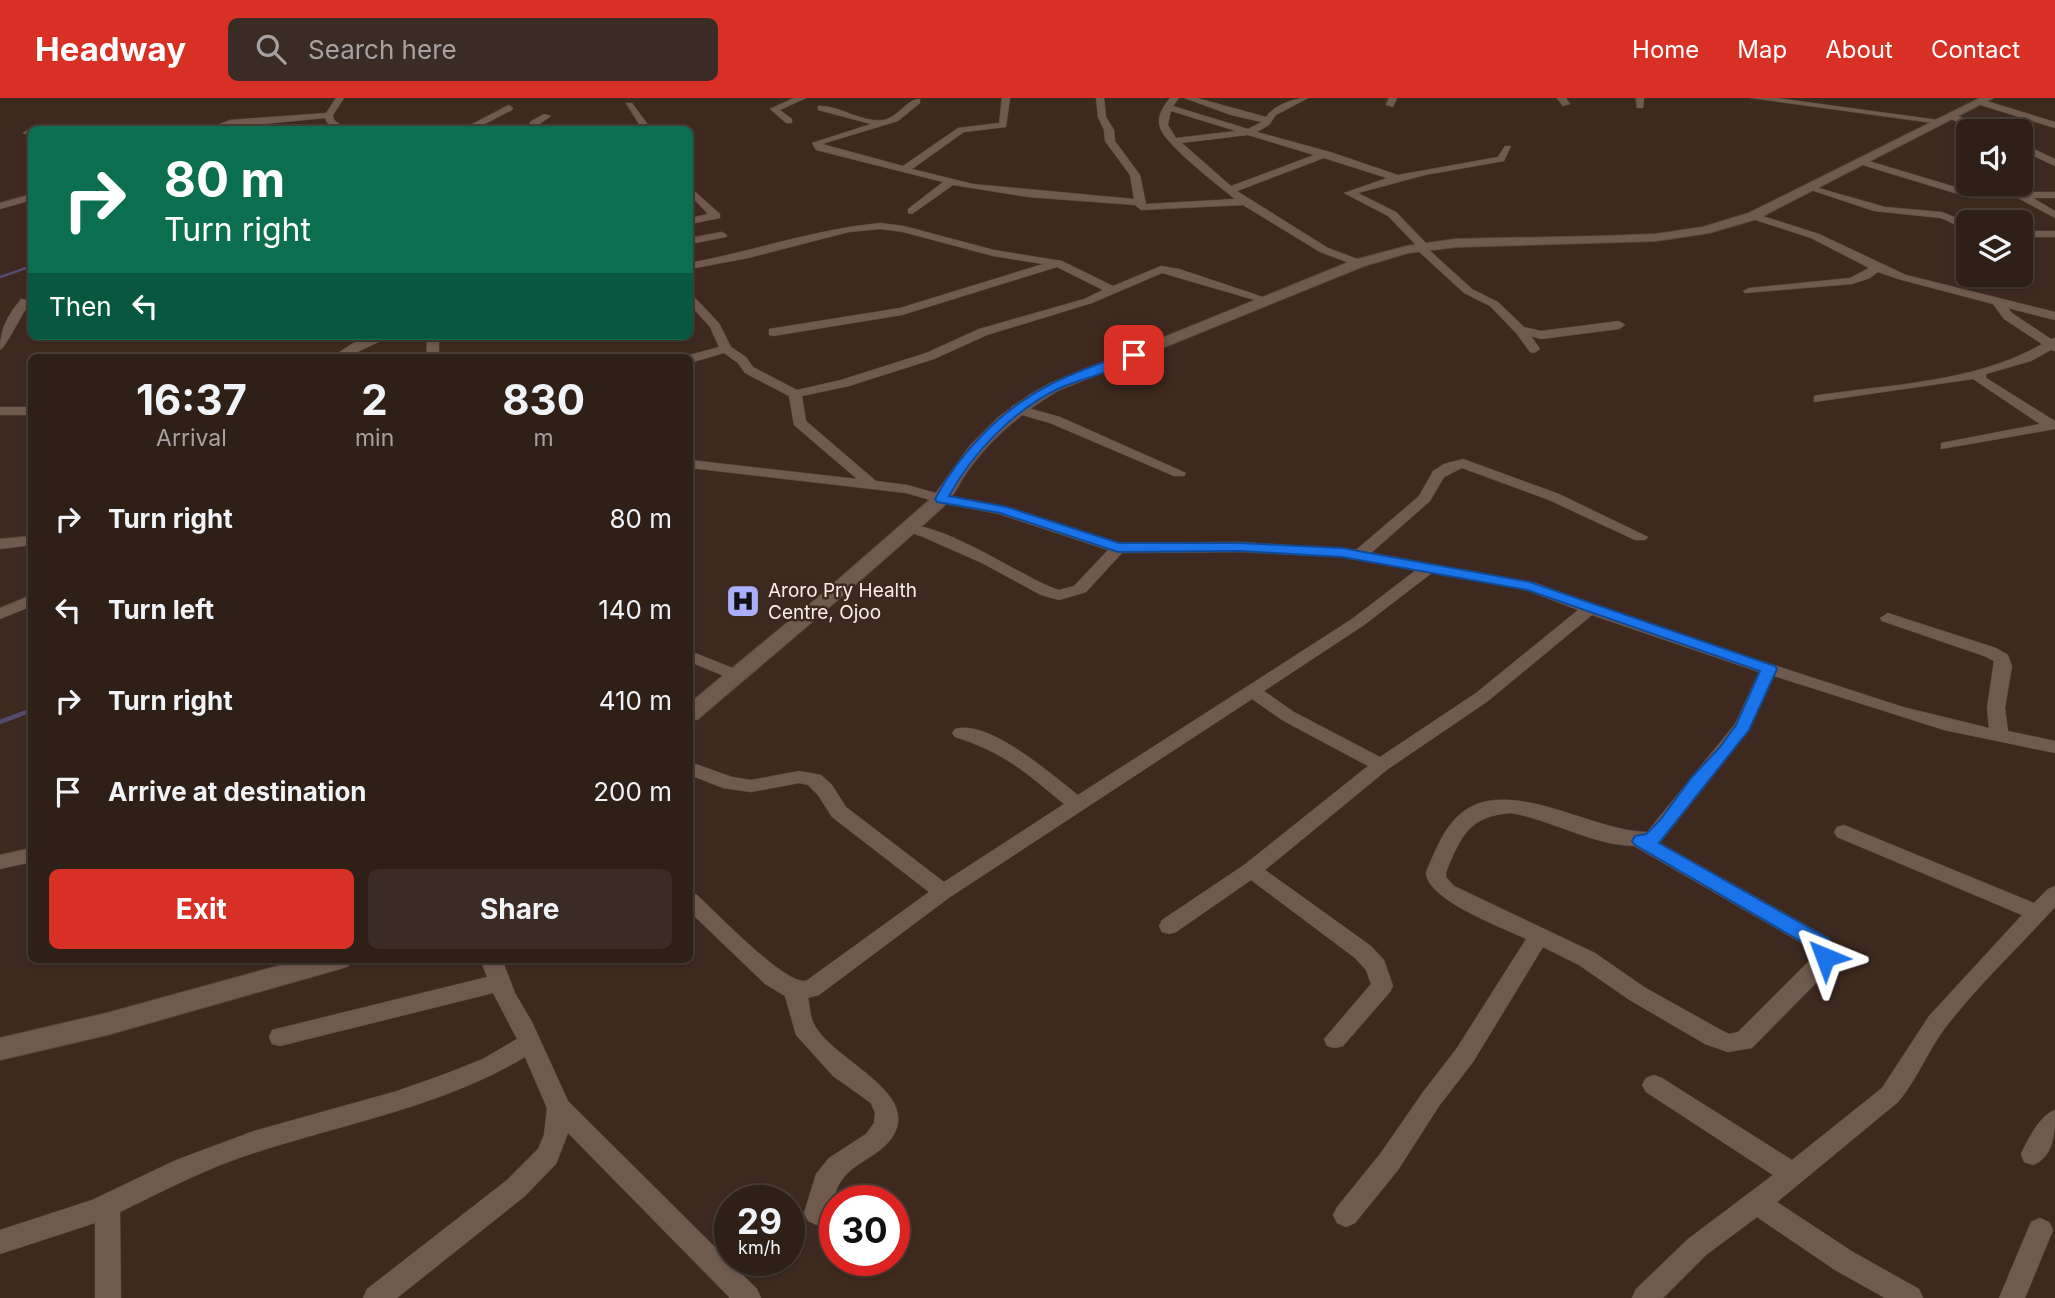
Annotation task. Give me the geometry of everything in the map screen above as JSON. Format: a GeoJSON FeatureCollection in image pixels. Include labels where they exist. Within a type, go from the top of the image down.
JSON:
{"type":"FeatureCollection","features":[{"type":"Feature","properties":{"kind":"main road"},"geometry":{"type":"LineString","coordinates":[[693,711],[942,499],[949,485],[986,438],[1017,409],[1054,387],[1359,263],[1421,246],[1479,242],[1618,241],[1713,231],[1753,216],[1984,100]]}},
{"type":"Feature","properties":{"kind":"main road"},"geometry":{"type":"LineString","coordinates":[[0,1049],[107,1024],[325,963]]}},
{"type":"Feature","properties":{"kind":"street"},"geometry":{"type":"LineString","coordinates":[[338,126],[330,121],[329,115],[340,98]]}},
{"type":"Feature","properties":{"kind":"street"},"geometry":{"type":"LineString","coordinates":[[789,121],[774,109],[802,98]]}},
{"type":"Feature","properties":{"kind":"street"},"geometry":{"type":"LineString","coordinates":[[905,169],[961,130],[1003,125],[1006,98]]}},
{"type":"Feature","properties":{"kind":"street"},"geometry":{"type":"LineString","coordinates":[[1100,98],[1101,117],[1109,130],[1110,141],[1135,174],[1141,207],[1246,202]]}},
{"type":"Feature","properties":{"kind":"street"},"geometry":{"type":"LineString","coordinates":[[1175,98],[1162,122],[1166,135],[1246,202],[1324,250],[1359,263]]}},
{"type":"Feature","properties":{"kind":"street"},"geometry":{"type":"LineString","coordinates":[[1188,98],[1234,113],[1267,120]]}},
{"type":"Feature","properties":{"kind":"street"},"geometry":{"type":"LineString","coordinates":[[1174,141],[1249,132],[1273,113],[1304,98]]}},
{"type":"Feature","properties":{"kind":"street"},"geometry":{"type":"LineString","coordinates":[[1755,98],[1956,121]]}},
{"type":"Feature","properties":{"kind":"street"},"geometry":{"type":"LineString","coordinates":[[1854,110],[1853,106],[1860,98]]}},
{"type":"Feature","properties":{"kind":"street"},"geometry":{"type":"LineString","coordinates":[[1984,100],[2055,125]]}},
{"type":"Feature","properties":{"kind":"street"},"geometry":{"type":"LineString","coordinates":[[917,101],[895,119],[817,143],[819,148],[950,182],[1028,194],[1139,202]]}},
{"type":"Feature","properties":{"kind":"street"},"geometry":{"type":"LineString","coordinates":[[629,105],[645,126]]}},
{"type":"Feature","properties":{"kind":"street"},"geometry":{"type":"LineString","coordinates":[[1168,107],[1327,154],[1394,177]]}},
{"type":"Feature","properties":{"kind":"street"},"geometry":{"type":"LineString","coordinates":[[474,126],[509,108]]}},
{"type":"Feature","properties":{"kind":"street"},"geometry":{"type":"LineString","coordinates":[[821,108],[883,124]]}},
{"type":"Feature","properties":{"kind":"street"},"geometry":{"type":"LineString","coordinates":[[221,126],[329,115]]}},
{"type":"Feature","properties":{"kind":"street"},"geometry":{"type":"LineString","coordinates":[[533,126],[547,116]]}},
{"type":"Feature","properties":{"kind":"street"},"geometry":{"type":"LineString","coordinates":[[1508,148],[1501,159],[1394,177],[1349,193],[1392,214],[1468,291],[1494,304],[1520,330],[1534,349]]}},
{"type":"Feature","properties":{"kind":"street"},"geometry":{"type":"LineString","coordinates":[[2033,152],[2055,163]]}},
{"type":"Feature","properties":{"kind":"street"},"geometry":{"type":"LineString","coordinates":[[1230,190],[1327,154]]}},
{"type":"Feature","properties":{"kind":"street"},"geometry":{"type":"LineString","coordinates":[[1862,162],[1956,190]]}},
{"type":"Feature","properties":{"kind":"street"},"geometry":{"type":"LineString","coordinates":[[1934,182],[1956,181]]}},
{"type":"Feature","properties":{"kind":"street"},"geometry":{"type":"LineString","coordinates":[[912,211],[950,182]]}},
{"type":"Feature","properties":{"kind":"street"},"geometry":{"type":"LineString","coordinates":[[1812,187],[1859,204],[1916,214],[1944,214],[1956,219]]}},
{"type":"Feature","properties":{"kind":"street"},"geometry":{"type":"LineString","coordinates":[[693,193],[716,216],[693,220]]}},
{"type":"Feature","properties":{"kind":"street"},"geometry":{"type":"LineString","coordinates":[[2033,196],[2055,195]]}},
{"type":"Feature","properties":{"kind":"street"},"geometry":{"type":"LineString","coordinates":[[2022,196],[2055,215]]}},
{"type":"Feature","properties":{"kind":"street"},"geometry":{"type":"LineString","coordinates":[[0,206],[28,198]]}},
{"type":"Feature","properties":{"kind":"street"},"geometry":{"type":"LineString","coordinates":[[1753,216],[1815,236],[1902,277],[2055,316]]}},
{"type":"Feature","properties":{"kind":"street"},"geometry":{"type":"LineString","coordinates":[[693,265],[748,255],[849,229],[880,226],[916,232],[993,253],[1058,263],[1114,291]]}},
{"type":"Feature","properties":{"kind":"street"},"geometry":{"type":"LineString","coordinates":[[2033,234],[2055,234]]}},
{"type":"Feature","properties":{"kind":"street"},"geometry":{"type":"LineString","coordinates":[[693,240],[722,235]]}},
{"type":"Feature","properties":{"kind":"street"},"geometry":{"type":"LineString","coordinates":[[773,332],[902,311],[1058,263]]}},
{"type":"Feature","properties":{"kind":"street"},"geometry":{"type":"LineString","coordinates":[[1749,291],[1852,281],[1877,267]]}},
{"type":"Feature","properties":{"kind":"street"},"geometry":{"type":"LineString","coordinates":[[693,302],[715,326],[726,349],[755,374],[795,394],[844,383],[930,356],[983,332],[1114,291],[1161,269],[1269,301]]}},
{"type":"Feature","properties":{"kind":"street"},"geometry":{"type":"LineString","coordinates":[[0,346],[13,315],[25,301]]}},
{"type":"Feature","properties":{"kind":"street"},"geometry":{"type":"LineString","coordinates":[[1997,301],[2008,316],[2054,344]]}},
{"type":"Feature","properties":{"kind":"street"},"geometry":{"type":"LineString","coordinates":[[0,311],[13,315]]}},
{"type":"Feature","properties":{"kind":"street"},"geometry":{"type":"LineString","coordinates":[[1520,330],[1541,335],[1619,325]]}},
{"type":"Feature","properties":{"kind":"street"},"geometry":{"type":"LineString","coordinates":[[343,354],[372,340]]}},
{"type":"Feature","properties":{"kind":"street"},"geometry":{"type":"LineString","coordinates":[[1819,399],[1980,373],[2027,358],[2054,344]]}},
{"type":"Feature","properties":{"kind":"street"},"geometry":{"type":"LineString","coordinates":[[693,358],[726,349]]}},
{"type":"Feature","properties":{"kind":"street"},"geometry":{"type":"LineString","coordinates":[[1980,373],[1979,379],[2054,426]]}},
{"type":"Feature","properties":{"kind":"street"},"geometry":{"type":"LineString","coordinates":[[795,394],[799,422],[870,483]]}},
{"type":"Feature","properties":{"kind":"street"},"geometry":{"type":"LineString","coordinates":[[1017,409],[1055,421],[1179,473]]}},
{"type":"Feature","properties":{"kind":"street"},"geometry":{"type":"LineString","coordinates":[[0,411],[28,411]]}},
{"type":"Feature","properties":{"kind":"street"},"geometry":{"type":"LineString","coordinates":[[1947,446],[2054,426]]}},
{"type":"Feature","properties":{"kind":"street"},"geometry":{"type":"LineString","coordinates":[[1359,555],[1424,498],[1438,474],[1449,467],[1464,463],[1554,497],[1640,537]]}},
{"type":"Feature","properties":{"kind":"street"},"geometry":{"type":"LineString","coordinates":[[693,464],[907,489],[942,499],[1002,510],[1118,548],[1240,547],[1359,555],[1530,586],[1910,715],[2055,747]]}},
{"type":"Feature","properties":{"kind":"street"},"geometry":{"type":"LineString","coordinates":[[904,530],[913,528],[928,534],[987,560],[1047,593],[1059,594],[1080,589],[1118,548]]}},
{"type":"Feature","properties":{"kind":"street"},"geometry":{"type":"LineString","coordinates":[[0,544],[28,540]]}},
{"type":"Feature","properties":{"kind":"street"},"geometry":{"type":"LineString","coordinates":[[693,903],[774,978],[795,991],[811,989],[943,892],[1359,622],[1429,568]]}},
{"type":"Feature","properties":{"kind":"street"},"geometry":{"type":"LineString","coordinates":[[0,614],[28,602]]}},
{"type":"Feature","properties":{"kind":"street"},"geometry":{"type":"LineString","coordinates":[[1169,926],[1251,870],[1381,765],[1482,697],[1590,608]]}},
{"type":"Feature","properties":{"kind":"street"},"geometry":{"type":"LineString","coordinates":[[1888,618],[1990,652],[2002,659],[1996,708],[2000,736]]}},
{"type":"Feature","properties":{"kind":"street"},"geometry":{"type":"LineString","coordinates":[[693,657],[734,676]]}},
{"type":"Feature","properties":{"kind":"street"},"geometry":{"type":"LineString","coordinates":[[1641,841],[1652,839],[1698,781],[1726,751],[1743,726],[1769,669]]}},
{"type":"Feature","properties":{"kind":"street"},"geometry":{"type":"LineString","coordinates":[[1252,691],[1288,716],[1381,765]]}},
{"type":"Feature","properties":{"kind":"street"},"geometry":{"type":"LineString","coordinates":[[961,733],[998,745],[1016,755],[1078,805]]}},
{"type":"Feature","properties":{"kind":"street"},"geometry":{"type":"LineString","coordinates":[[693,769],[730,783],[751,786],[799,777],[814,780],[825,790],[839,812],[943,892]]}},
{"type":"Feature","properties":{"kind":"street"},"geometry":{"type":"LineString","coordinates":[[1505,804],[1598,832],[1641,841],[1822,944],[1825,957],[1744,1041],[1728,1043],[1636,993],[1587,959],[1539,936],[1447,891],[1436,879],[1436,872],[1448,846],[1468,818],[1483,810],[1505,804]]}},
{"type":"Feature","properties":{"kind":"street"},"geometry":{"type":"LineString","coordinates":[[1844,832],[2037,914]]}},
{"type":"Feature","properties":{"kind":"street"},"geometry":{"type":"LineString","coordinates":[[0,862],[28,856]]}},
{"type":"Feature","properties":{"kind":"street"},"geometry":{"type":"LineString","coordinates":[[1251,870],[1363,952],[1376,966],[1382,986],[1335,1039]]}},
{"type":"Feature","properties":{"kind":"street"},"geometry":{"type":"LineString","coordinates":[[1645,1298],[1697,1247],[1757,1203],[1903,1082],[1935,1025],[1968,985],[2055,894]]}},
{"type":"Feature","properties":{"kind":"street"},"geometry":{"type":"LineString","coordinates":[[1346,1215],[1390,1162],[1431,1099],[1465,1055],[1511,977],[1539,936]]}},
{"type":"Feature","properties":{"kind":"street"},"geometry":{"type":"LineString","coordinates":[[492,963],[559,1108],[748,1298]]}},
{"type":"Feature","properties":{"kind":"street"},"geometry":{"type":"LineString","coordinates":[[280,1037],[500,983]]}},
{"type":"Feature","properties":{"kind":"street"},"geometry":{"type":"LineString","coordinates":[[795,991],[804,1028],[841,1069],[879,1096],[887,1113],[886,1126],[874,1141],[838,1166],[825,1181],[817,1213]]}},
{"type":"Feature","properties":{"kind":"street"},"geometry":{"type":"LineString","coordinates":[[0,1242],[107,1205],[186,1168],[254,1142],[397,1101],[453,1081],[491,1066],[529,1044]]}},
{"type":"Feature","properties":{"kind":"street"},"geometry":{"type":"LineString","coordinates":[[1654,1085],[1791,1173]]}},
{"type":"Feature","properties":{"kind":"street"},"geometry":{"type":"LineString","coordinates":[[376,1298],[405,1277],[441,1244],[507,1196],[536,1170],[547,1156],[556,1135],[559,1108]]}},
{"type":"Feature","properties":{"kind":"street"},"geometry":{"type":"LineString","coordinates":[[2033,1154],[2055,1121]]}},
{"type":"Feature","properties":{"kind":"street"},"geometry":{"type":"LineString","coordinates":[[1757,1203],[1844,1261],[1910,1298]]}},
{"type":"Feature","properties":{"kind":"street"},"geometry":{"type":"LineString","coordinates":[[107,1205],[108,1298]]}},
{"type":"Feature","properties":{"kind":"street"},"geometry":{"type":"LineString","coordinates":[[2012,1298],[2040,1230]]}},
{"type":"Feature","properties":{"kind":"waterway"},"geometry":{"type":"LineString","coordinates":[[0,277],[28,267]]}},
{"type":"Feature","properties":{"kind":"waterway"},"geometry":{"type":"LineString","coordinates":[[0,722],[28,712]]}},
{"type":"Feature","properties":{"kind":"place","name":"Aroro Pry Health Centre, Ojoo"},"geometry":{"type":"Point","coordinates":[743,601]}},
{"type":"Feature","properties":{"kind":"route"},"geometry":{"type":"LineString","coordinates":[[1134,355],[1054,387],[1017,409],[986,438],[949,485],[942,499],[1002,510],[1118,548],[1240,547],[1342,552],[1530,586],[1552,592],[1626,622],[1769,669],[1743,726],[1726,751],[1698,781],[1652,839],[1641,841],[1822,944],[1825,957]]}}]}
